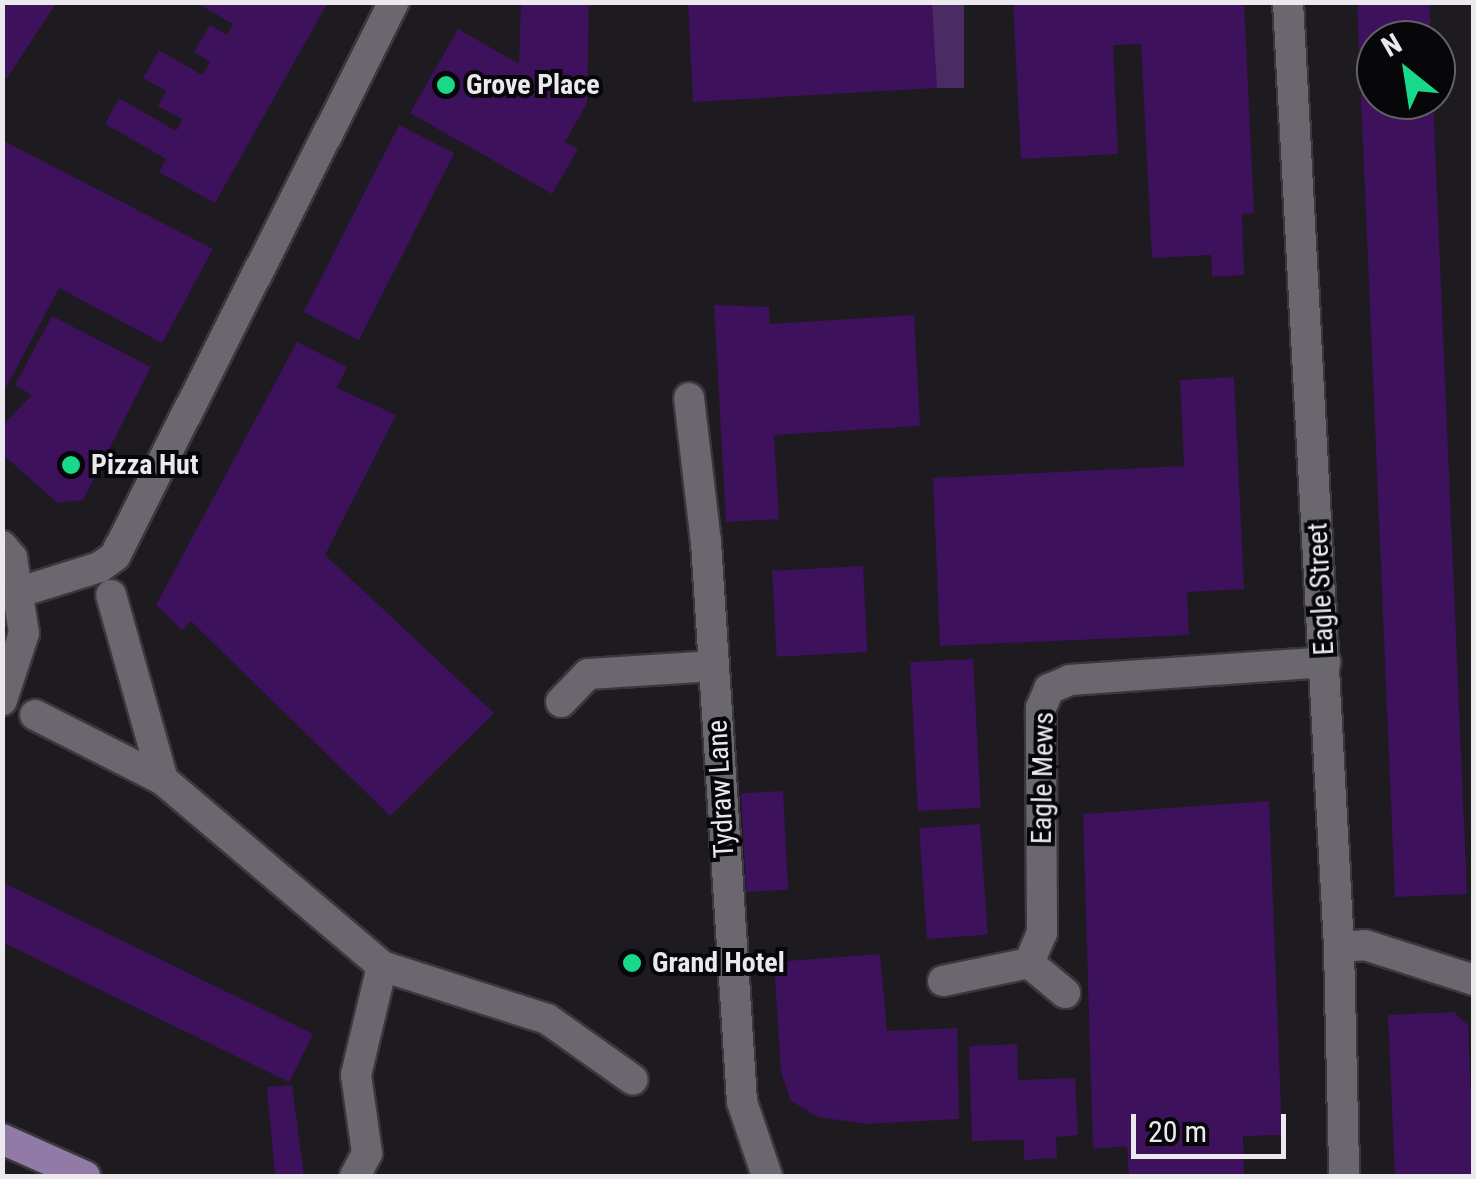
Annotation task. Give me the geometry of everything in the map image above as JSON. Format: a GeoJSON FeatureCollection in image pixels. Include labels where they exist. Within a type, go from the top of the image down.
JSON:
{"type":"FeatureCollection","features":[{"type":"Feature","properties":{"kind":"main road"},"geometry":{"type":"LineString","coordinates":[[2,1139],[84,1176]]}},
{"type":"Feature","properties":{"kind":"street"},"geometry":{"type":"LineString","coordinates":[[20,592],[100,568],[115,556],[394,2]]}},
{"type":"Feature","properties":{"kind":"street","name":"Eagle Street"},"geometry":{"type":"LineString","coordinates":[[1288,2],[1339,948],[1344,1176]]}},
{"type":"Feature","properties":{"kind":"street","name":"Tydraw Lane"},"geometry":{"type":"LineString","coordinates":[[689,398],[714,666],[742,1102],[767,1176]]}},
{"type":"Feature","properties":{"kind":"street"},"geometry":{"type":"LineString","coordinates":[[2,546],[20,592],[24,633],[2,700]]}},
{"type":"Feature","properties":{"kind":"street"},"geometry":{"type":"LineString","coordinates":[[112,596],[163,780]]}},
{"type":"Feature","properties":{"kind":"street","name":"Eagle Mews"},"geometry":{"type":"LineString","coordinates":[[1030,963],[1042,934],[1041,708],[1049,688],[1070,680],[1325,662]]}},
{"type":"Feature","properties":{"kind":"street"},"geometry":{"type":"LineString","coordinates":[[561,702],[588,674],[714,666]]}},
{"type":"Feature","properties":{"kind":"street"},"geometry":{"type":"LineString","coordinates":[[34,715],[163,780],[382,966],[547,1019],[633,1080]]}},
{"type":"Feature","properties":{"kind":"street"},"geometry":{"type":"LineString","coordinates":[[1339,948],[1366,945],[1474,980]]}},
{"type":"Feature","properties":{"kind":"street"},"geometry":{"type":"LineString","coordinates":[[943,981],[1030,963],[1064,993]]}},
{"type":"Feature","properties":{"kind":"street"},"geometry":{"type":"LineString","coordinates":[[355,1176],[367,1153],[356,1075],[382,966]]}},
{"type":"Feature","properties":{"kind":"shaded area"},"geometry":{"type":"Polygon","coordinates":[[[932,3],[964,3],[964,88],[932,88],[932,3]]]}},
{"type":"Feature","properties":{"kind":"building"},"geometry":{"type":"Polygon","coordinates":[[[2,2],[57,2],[7,78],[2,78],[2,2]]]}},
{"type":"Feature","properties":{"kind":"building"},"geometry":{"type":"Polygon","coordinates":[[[195,2],[328,2],[215,203],[159,172],[166,159],[105,124],[119,98],[176,131],[182,119],[158,106],[166,91],[143,78],[159,50],[202,75],[210,62],[194,52],[210,25],[227,35],[233,24],[195,2]]]}},
{"type":"Feature","properties":{"kind":"building"},"geometry":{"type":"Polygon","coordinates":[[[521,2],[589,2],[587,103],[565,142],[578,149],[552,194],[410,113],[458,29],[519,64],[521,2]]]}},
{"type":"Feature","properties":{"kind":"building"},"geometry":{"type":"Polygon","coordinates":[[[688,2],[932,2],[937,88],[693,102],[688,2]]]}},
{"type":"Feature","properties":{"kind":"building"},"geometry":{"type":"Polygon","coordinates":[[[1013,2],[1244,2],[1254,213],[1242,214],[1244,275],[1212,277],[1211,255],[1152,258],[1141,44],[1113,45],[1118,154],[1021,159],[1013,2]]]}},
{"type":"Feature","properties":{"kind":"building"},"geometry":{"type":"Polygon","coordinates":[[[1357,2],[1429,2],[1430,20],[1358,20],[1357,2]]]}},
{"type":"Feature","properties":{"kind":"building"},"geometry":{"type":"Polygon","coordinates":[[[1362,120],[1434,120],[1467,894],[1395,897],[1362,120]]]}},
{"type":"Feature","properties":{"kind":"building"},"geometry":{"type":"Polygon","coordinates":[[[399,125],[454,153],[359,340],[304,312],[399,125]]]}},
{"type":"Feature","properties":{"kind":"building"},"geometry":{"type":"Polygon","coordinates":[[[2,140],[213,249],[162,343],[59,288],[2,395],[2,140]]]}},
{"type":"Feature","properties":{"kind":"building"},"geometry":{"type":"Polygon","coordinates":[[[714,305],[769,307],[770,324],[914,315],[920,426],[774,435],[779,519],[726,522],[714,305]]]}},
{"type":"Feature","properties":{"kind":"building"},"geometry":{"type":"Polygon","coordinates":[[[52,316],[151,367],[83,500],[58,503],[2,454],[2,426],[32,395],[15,385],[52,316]]]}},
{"type":"Feature","properties":{"kind":"building"},"geometry":{"type":"Polygon","coordinates":[[[297,342],[347,367],[337,388],[396,415],[325,555],[494,713],[390,816],[191,621],[182,630],[156,605],[297,342]]]}},
{"type":"Feature","properties":{"kind":"building"},"geometry":{"type":"Polygon","coordinates":[[[1234,377],[1244,589],[1187,592],[1189,635],[940,646],[933,478],[1184,466],[1180,380],[1234,377]]]}},
{"type":"Feature","properties":{"kind":"building"},"geometry":{"type":"Polygon","coordinates":[[[863,566],[868,652],[777,657],[772,571],[863,566]]]}},
{"type":"Feature","properties":{"kind":"building"},"geometry":{"type":"Polygon","coordinates":[[[973,659],[981,808],[918,811],[910,662],[973,659]]]}},
{"type":"Feature","properties":{"kind":"building"},"geometry":{"type":"Polygon","coordinates":[[[783,791],[788,890],[746,892],[741,793],[783,791]]]}},
{"type":"Feature","properties":{"kind":"building"},"geometry":{"type":"Polygon","coordinates":[[[1269,801],[1282,1135],[1243,1136],[1244,1176],[1129,1176],[1127,1146],[1093,1149],[1083,814],[1269,801]]]}},
{"type":"Feature","properties":{"kind":"building"},"geometry":{"type":"Polygon","coordinates":[[[980,824],[988,935],[927,939],[919,828],[980,824]]]}},
{"type":"Feature","properties":{"kind":"building"},"geometry":{"type":"Polygon","coordinates":[[[2,882],[313,1034],[289,1082],[2,942],[2,882]]]}},
{"type":"Feature","properties":{"kind":"building"},"geometry":{"type":"Polygon","coordinates":[[[880,954],[887,1031],[957,1028],[959,1119],[866,1124],[818,1117],[791,1101],[781,1072],[774,962],[880,954]]]}},
{"type":"Feature","properties":{"kind":"building"},"geometry":{"type":"Polygon","coordinates":[[[1454,1012],[1468,1025],[1474,1176],[1395,1176],[1388,1015],[1454,1012]]]}},
{"type":"Feature","properties":{"kind":"building"},"geometry":{"type":"Polygon","coordinates":[[[1017,1044],[1018,1080],[1075,1078],[1078,1135],[1056,1137],[1057,1158],[1024,1160],[1024,1140],[972,1141],[969,1046],[1017,1044]]]}},
{"type":"Feature","properties":{"kind":"building"},"geometry":{"type":"Polygon","coordinates":[[[292,1085],[304,1176],[275,1176],[267,1087],[292,1085]]]}},
{"type":"Feature","properties":{"kind":"place","name":"Grove Place"},"geometry":{"type":"Point","coordinates":[446,85]}},
{"type":"Feature","properties":{"kind":"place","name":"Pizza Hut"},"geometry":{"type":"Point","coordinates":[71,465]}},
{"type":"Feature","properties":{"kind":"place","name":"Grand Hotel"},"geometry":{"type":"Point","coordinates":[632,963]}}]}
